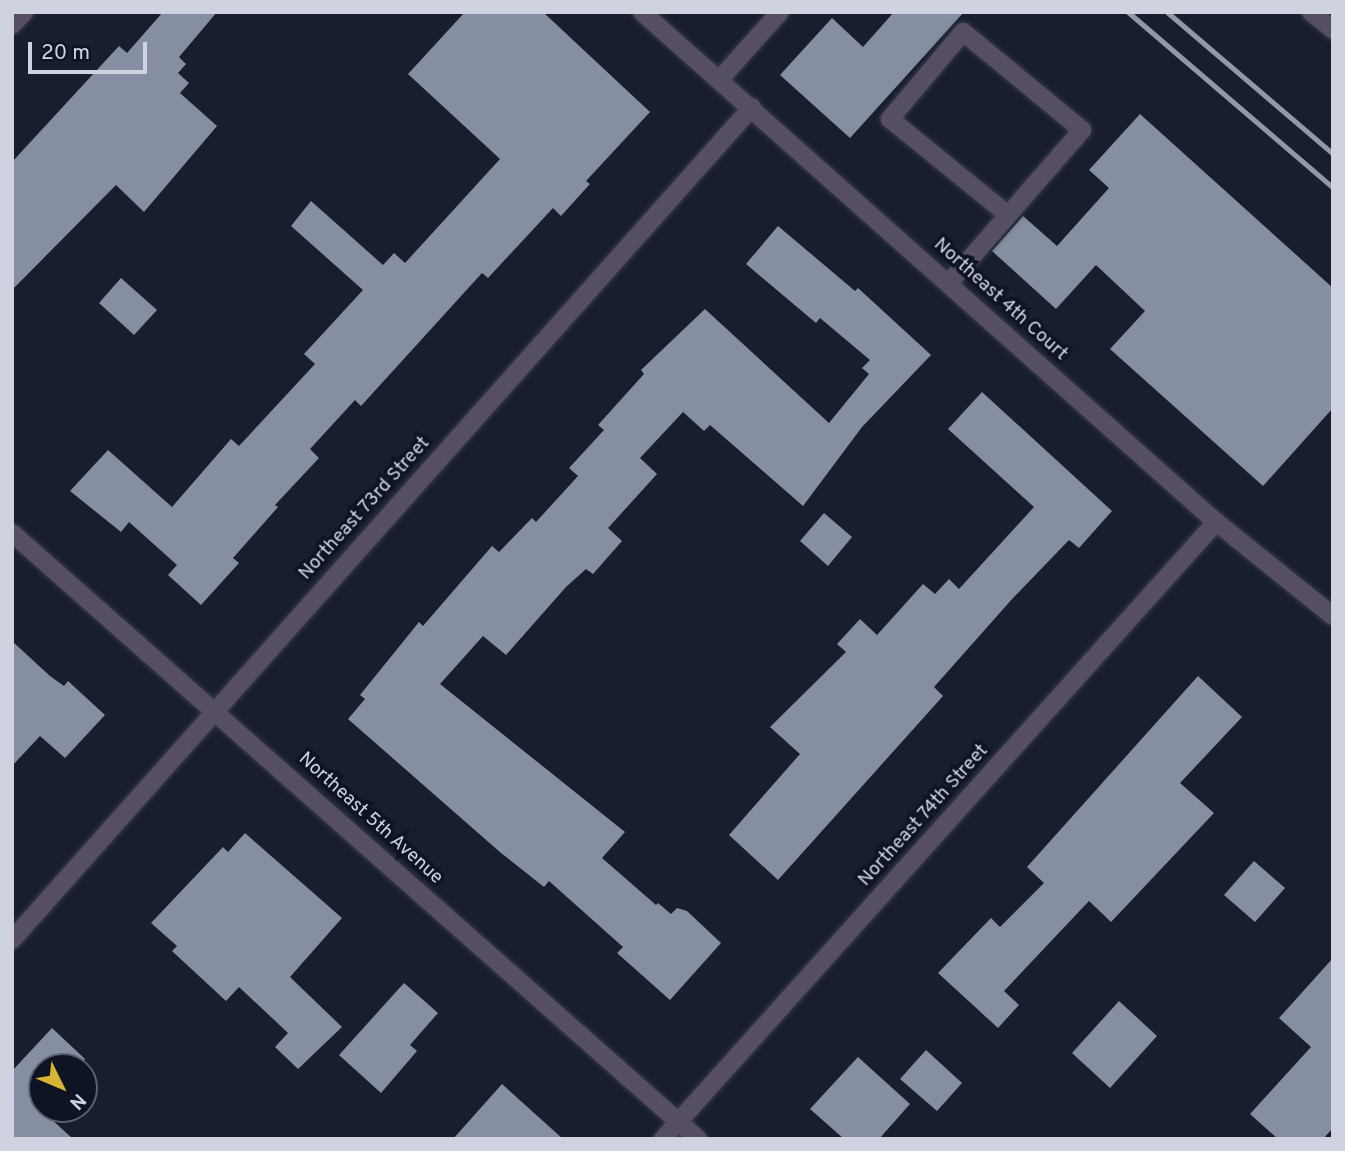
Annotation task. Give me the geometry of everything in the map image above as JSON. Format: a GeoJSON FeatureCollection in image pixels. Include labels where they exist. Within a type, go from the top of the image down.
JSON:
{"type":"FeatureCollection","features":[{"type":"Feature","properties":{"kind":"street"},"geometry":{"type":"LineString","coordinates":[[12,25],[24,12]]}},
{"type":"Feature","properties":{"kind":"street","name":"Northeast 4th Court"},"geometry":{"type":"LineString","coordinates":[[642,12],[1216,522],[1333,616]]}},
{"type":"Feature","properties":{"kind":"street"},"geometry":{"type":"LineString","coordinates":[[719,80],[780,12]]}},
{"type":"Feature","properties":{"kind":"street"},"geometry":{"type":"LineString","coordinates":[[1311,12],[1333,30]]}},
{"type":"Feature","properties":{"kind":"street"},"geometry":{"type":"LineString","coordinates":[[949,283],[1082,130],[963,32],[890,119],[1007,215]]}},
{"type":"Feature","properties":{"kind":"street","name":"Northeast 73rd Street"},"geometry":{"type":"LineString","coordinates":[[12,940],[214,709],[752,107]]}},
{"type":"Feature","properties":{"kind":"street","name":"Northeast 74th Street"},"geometry":{"type":"LineString","coordinates":[[663,1139],[1216,522]]}},
{"type":"Feature","properties":{"kind":"street","name":"Northeast 5th Avenue"},"geometry":{"type":"LineString","coordinates":[[12,533],[698,1139]]}},
{"type":"Feature","properties":{"kind":"building"},"geometry":{"type":"Polygon","coordinates":[[[163,12],[217,12],[179,57],[186,64],[178,73],[189,83],[180,93],[217,126],[144,212],[116,185],[12,290],[12,162],[119,46],[127,53],[163,12]]]}},
{"type":"Feature","properties":{"kind":"building"},"geometry":{"type":"Polygon","coordinates":[[[465,12],[543,12],[650,112],[586,181],[590,184],[561,216],[553,208],[488,278],[482,273],[361,406],[355,400],[310,449],[319,458],[275,505],[278,507],[233,558],[239,563],[201,605],[168,575],[177,565],[129,522],[121,532],[70,491],[108,450],[172,507],[231,439],[239,446],[315,364],[304,354],[363,290],[291,226],[311,201],[383,265],[394,253],[405,263],[500,159],[408,74],[465,12]]]}},
{"type":"Feature","properties":{"kind":"building"},"geometry":{"type":"Polygon","coordinates":[[[894,12],[964,12],[850,138],[780,75],[832,18],[863,47],[894,12]]]}},
{"type":"Feature","properties":{"kind":"building"},"geometry":{"type":"Polygon","coordinates":[[[1140,114],[1333,288],[1333,408],[1263,486],[1110,349],[1145,311],[1096,265],[1056,309],[992,251],[1023,216],[1057,246],[1109,188],[1089,170],[1140,114]]]}},
{"type":"Feature","properties":{"kind":"building"},"geometry":{"type":"Polygon","coordinates":[[[778,226],[855,291],[858,288],[931,355],[862,427],[803,506],[710,425],[704,431],[683,412],[640,458],[657,474],[608,528],[622,541],[593,574],[586,569],[566,587],[506,655],[483,636],[440,684],[625,832],[602,858],[656,905],[658,903],[671,914],[677,908],[687,911],[721,943],[670,1000],[617,953],[623,947],[549,881],[544,887],[501,853],[348,719],[365,699],[360,695],[419,622],[423,626],[492,546],[499,552],[532,518],[536,522],[578,476],[569,468],[604,430],[598,425],[644,374],[641,370],[705,309],[829,423],[869,374],[862,368],[870,360],[820,318],[816,323],[746,264],[778,226]]]}},
{"type":"Feature","properties":{"kind":"building"},"geometry":{"type":"Polygon","coordinates":[[[121,278],[157,310],[134,335],[99,303],[121,278]]]}},
{"type":"Feature","properties":{"kind":"building"},"geometry":{"type":"Polygon","coordinates":[[[982,392],[1112,511],[1079,548],[1069,540],[1013,598],[934,687],[943,696],[778,880],[729,835],[800,754],[770,727],[846,652],[837,644],[860,619],[877,635],[923,584],[935,594],[949,579],[959,589],[1034,507],[948,429],[982,392]]]}},
{"type":"Feature","properties":{"kind":"building"},"geometry":{"type":"Polygon","coordinates":[[[824,513],[852,537],[828,566],[800,541],[824,513]]]}},
{"type":"Feature","properties":{"kind":"building"},"geometry":{"type":"Polygon","coordinates":[[[12,641],[50,676],[64,686],[68,681],[105,715],[65,758],[40,736],[12,766],[12,641]]]}},
{"type":"Feature","properties":{"kind":"building"},"geometry":{"type":"Polygon","coordinates":[[[1198,676],[1242,717],[1180,783],[1214,813],[1111,922],[1089,901],[1004,991],[1019,1005],[998,1028],[938,973],[991,918],[1000,927],[1044,883],[1027,867],[1198,676]]]}},
{"type":"Feature","properties":{"kind":"building"},"geometry":{"type":"Polygon","coordinates":[[[245,833],[342,918],[290,977],[342,1027],[298,1069],[275,1047],[288,1033],[239,987],[226,1001],[172,951],[177,946],[151,923],[223,847],[228,852],[245,833]]]}},
{"type":"Feature","properties":{"kind":"building"},"geometry":{"type":"Polygon","coordinates":[[[1254,861],[1285,888],[1255,922],[1224,895],[1254,861]]]}},
{"type":"Feature","properties":{"kind":"building"},"geometry":{"type":"Polygon","coordinates":[[[1333,958],[1333,1128],[1323,1139],[1278,1139],[1250,1114],[1311,1047],[1279,1018],[1333,958]]]}},
{"type":"Feature","properties":{"kind":"building"},"geometry":{"type":"Polygon","coordinates":[[[404,983],[438,1013],[410,1045],[417,1051],[381,1093],[339,1055],[404,983]]]}},
{"type":"Feature","properties":{"kind":"building"},"geometry":{"type":"Polygon","coordinates":[[[1119,1001],[1157,1036],[1110,1088],[1072,1053],[1119,1001]]]}},
{"type":"Feature","properties":{"kind":"building"},"geometry":{"type":"Polygon","coordinates":[[[52,1028],[79,1053],[29,1053],[52,1028]]]}},
{"type":"Feature","properties":{"kind":"building"},"geometry":{"type":"Polygon","coordinates":[[[926,1050],[962,1083],[937,1111],[900,1079],[926,1050]]]}},
{"type":"Feature","properties":{"kind":"building"},"geometry":{"type":"Polygon","coordinates":[[[28,1054],[28,1123],[56,1123],[73,1139],[12,1139],[12,1071],[28,1054]]]}},
{"type":"Feature","properties":{"kind":"building"},"geometry":{"type":"Polygon","coordinates":[[[858,1057],[910,1104],[879,1139],[844,1139],[810,1109],[858,1057]]]}},
{"type":"Feature","properties":{"kind":"building"},"geometry":{"type":"Polygon","coordinates":[[[502,1084],[563,1139],[453,1139],[502,1084]]]}},
{"type":"Feature","properties":{"kind":"railway"},"geometry":{"type":"LineString","coordinates":[[1128,12],[1333,188]]}},
{"type":"Feature","properties":{"kind":"railway"},"geometry":{"type":"LineString","coordinates":[[1167,12],[1333,154]]}}]}
